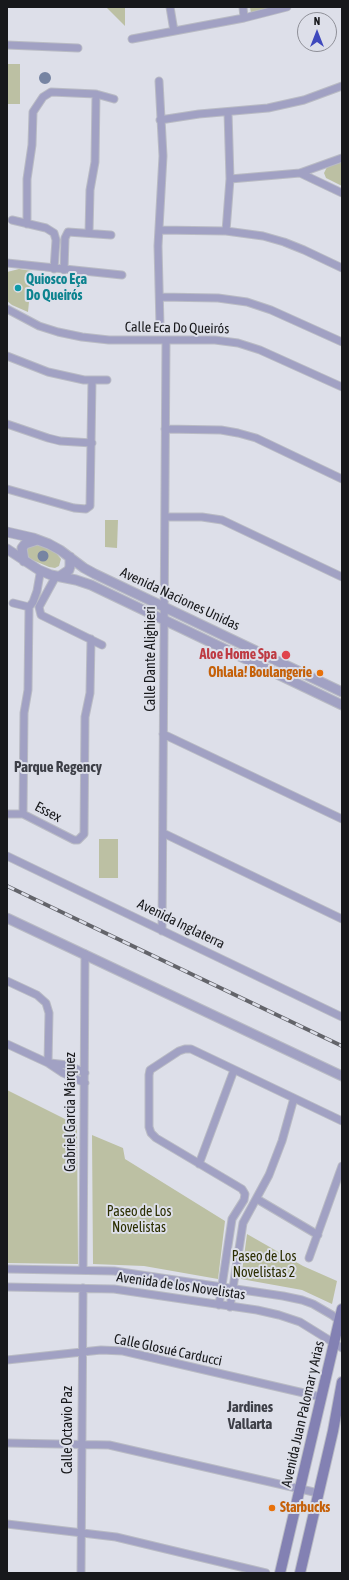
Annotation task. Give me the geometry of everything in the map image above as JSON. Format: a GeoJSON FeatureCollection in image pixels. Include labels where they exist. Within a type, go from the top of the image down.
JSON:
{"type":"FeatureCollection","features":[{"type":"Feature","properties":{"kind":"main road","name":"Avenida Juan Palomar y Arias"},"geometry":{"type":"LineString","coordinates":[[280,1573],[321,1397],[338,1345],[342,1308]]}},
{"type":"Feature","properties":{"kind":"main road"},"geometry":{"type":"LineString","coordinates":[[300,1573],[342,1382]]}},
{"type":"Feature","properties":{"kind":"street"},"geometry":{"type":"LineString","coordinates":[[170,7],[174,31]]}},
{"type":"Feature","properties":{"kind":"street"},"geometry":{"type":"LineString","coordinates":[[243,7],[244,18]]}},
{"type":"Feature","properties":{"kind":"street"},"geometry":{"type":"LineString","coordinates":[[132,39],[244,18],[287,7]]}},
{"type":"Feature","properties":{"kind":"street"},"geometry":{"type":"LineString","coordinates":[[7,45],[78,48]]}},
{"type":"Feature","properties":{"kind":"street"},"geometry":{"type":"LineString","coordinates":[[159,81],[163,156],[158,260],[160,326]]}},
{"type":"Feature","properties":{"kind":"street"},"geometry":{"type":"LineString","coordinates":[[160,120],[199,114],[250,110],[284,105],[304,100],[342,86]]}},
{"type":"Feature","properties":{"kind":"street"},"geometry":{"type":"LineString","coordinates":[[27,224],[27,179],[32,145],[33,112],[43,97],[51,92],[96,94],[114,99]]}},
{"type":"Feature","properties":{"kind":"street"},"geometry":{"type":"LineString","coordinates":[[89,233],[90,190],[94,162],[96,94]]}},
{"type":"Feature","properties":{"kind":"street"},"geometry":{"type":"LineString","coordinates":[[226,231],[230,179],[228,112]]}},
{"type":"Feature","properties":{"kind":"street"},"geometry":{"type":"LineString","coordinates":[[230,179],[300,173],[342,158]]}},
{"type":"Feature","properties":{"kind":"street"},"geometry":{"type":"LineString","coordinates":[[300,173],[342,193]]}},
{"type":"Feature","properties":{"kind":"street"},"geometry":{"type":"LineString","coordinates":[[12,220],[46,228],[54,233],[56,240],[54,269]]}},
{"type":"Feature","properties":{"kind":"street"},"geometry":{"type":"LineString","coordinates":[[160,230],[226,231],[257,235],[284,242],[342,268]]}},
{"type":"Feature","properties":{"kind":"street"},"geometry":{"type":"LineString","coordinates":[[64,270],[66,235],[68,232],[111,235]]}},
{"type":"Feature","properties":{"kind":"street"},"geometry":{"type":"LineString","coordinates":[[7,263],[122,275]]}},
{"type":"Feature","properties":{"kind":"street"},"geometry":{"type":"LineString","coordinates":[[160,298],[218,298],[248,302],[271,310],[342,342]]}},
{"type":"Feature","properties":{"kind":"street","name":"Calle Eca Do Queirós"},"geometry":{"type":"LineString","coordinates":[[7,309],[39,326],[78,337],[109,340],[223,340],[242,344],[260,350],[342,387]]}},
{"type":"Feature","properties":{"kind":"street","name":"Calle Dante Alighieri"},"geometry":{"type":"LineString","coordinates":[[162,930],[166,340]]}},
{"type":"Feature","properties":{"kind":"street"},"geometry":{"type":"LineString","coordinates":[[7,356],[48,372],[84,380],[107,380]]}},
{"type":"Feature","properties":{"kind":"street"},"geometry":{"type":"LineString","coordinates":[[7,489],[82,510],[88,508],[91,503],[92,380]]}},
{"type":"Feature","properties":{"kind":"street"},"geometry":{"type":"LineString","coordinates":[[7,424],[34,434],[60,441],[92,443]]}},
{"type":"Feature","properties":{"kind":"street"},"geometry":{"type":"LineString","coordinates":[[165,429],[221,430],[256,438],[342,480]]}},
{"type":"Feature","properties":{"kind":"street"},"geometry":{"type":"LineString","coordinates":[[165,517],[202,517],[222,520],[342,577]]}},
{"type":"Feature","properties":{"kind":"street","name":"Avenida Naciones Unidas"},"geometry":{"type":"LineString","coordinates":[[7,532],[38,540],[60,550],[95,574],[342,692]]}},
{"type":"Feature","properties":{"kind":"street"},"geometry":{"type":"LineString","coordinates":[[24,561],[22,548],[25,544],[38,540]]}},
{"type":"Feature","properties":{"kind":"street","name":"Avenida Naciones Unidas"},"geometry":{"type":"LineString","coordinates":[[7,549],[39,570],[91,585],[342,705]]}},
{"type":"Feature","properties":{"kind":"street"},"geometry":{"type":"LineString","coordinates":[[70,557],[70,566],[68,570],[58,576],[39,607],[39,613],[102,645]]}},
{"type":"Feature","properties":{"kind":"street","name":"Essex"},"geometry":{"type":"LineString","coordinates":[[39,570],[40,574],[37,591],[33,602],[29,607],[28,690],[24,713],[23,814],[74,840],[82,837],[85,832],[85,717],[90,693],[91,639]]}},
{"type":"Feature","properties":{"kind":"street"},"geometry":{"type":"LineString","coordinates":[[13,603],[29,607]]}},
{"type":"Feature","properties":{"kind":"street"},"geometry":{"type":"LineString","coordinates":[[163,734],[342,819]]}},
{"type":"Feature","properties":{"kind":"street"},"geometry":{"type":"LineString","coordinates":[[8,814],[23,814]]}},
{"type":"Feature","properties":{"kind":"street"},"geometry":{"type":"LineString","coordinates":[[163,833],[342,919]]}},
{"type":"Feature","properties":{"kind":"street","name":"Avenida Inglaterra"},"geometry":{"type":"LineString","coordinates":[[7,856],[342,1017]]}},
{"type":"Feature","properties":{"kind":"street"},"geometry":{"type":"LineString","coordinates":[[7,918],[342,1076]]}},
{"type":"Feature","properties":{"kind":"street","name":"Gabriel Garcia Márquez"},"geometry":{"type":"LineString","coordinates":[[83,1270],[85,954]]}},
{"type":"Feature","properties":{"kind":"street"},"geometry":{"type":"LineString","coordinates":[[7,981],[37,995],[46,1003],[49,1013],[48,1063]]}},
{"type":"Feature","properties":{"kind":"street"},"geometry":{"type":"LineString","coordinates":[[7,1044],[48,1063],[63,1073],[85,1083]]}},
{"type":"Feature","properties":{"kind":"street"},"geometry":{"type":"LineString","coordinates":[[220,1305],[232,1219],[244,1200],[245,1194],[242,1189],[150,1133],[150,1070],[179,1051],[185,1049],[191,1050],[342,1121]]}},
{"type":"Feature","properties":{"kind":"street"},"geometry":{"type":"LineString","coordinates":[[48,1063],[68,1065],[85,1073]]}},
{"type":"Feature","properties":{"kind":"street"},"geometry":{"type":"LineString","coordinates":[[199,1164],[234,1070]]}},
{"type":"Feature","properties":{"kind":"street"},"geometry":{"type":"LineString","coordinates":[[230,1307],[243,1223],[269,1175],[282,1141],[294,1098]]}},
{"type":"Feature","properties":{"kind":"street"},"geometry":{"type":"LineString","coordinates":[[309,1258],[342,1166]]}},
{"type":"Feature","properties":{"kind":"street"},"geometry":{"type":"LineString","coordinates":[[257,1199],[318,1235]]}},
{"type":"Feature","properties":{"kind":"street","name":"Avenida de los Novelistas"},"geometry":{"type":"LineString","coordinates":[[7,1268],[114,1271],[222,1287],[302,1300],[324,1310],[340,1321]]}},
{"type":"Feature","properties":{"kind":"street","name":"Avenida de los Novelistas"},"geometry":{"type":"LineString","coordinates":[[7,1287],[114,1289],[279,1315],[300,1322],[338,1345]]}},
{"type":"Feature","properties":{"kind":"street","name":"Calle Octavio Paz"},"geometry":{"type":"LineString","coordinates":[[81,1573],[83,1288]]}},
{"type":"Feature","properties":{"kind":"street","name":"Calle Glosué Carducci"},"geometry":{"type":"LineString","coordinates":[[7,1360],[101,1350],[122,1351],[321,1397]]}},
{"type":"Feature","properties":{"kind":"street"},"geometry":{"type":"LineString","coordinates":[[7,1443],[109,1445],[128,1448],[318,1493]]}},
{"type":"Feature","properties":{"kind":"street"},"geometry":{"type":"LineString","coordinates":[[7,1524],[116,1537],[266,1573]]}},
{"type":"Feature","properties":{"kind":"green space"},"geometry":{"type":"Polygon","coordinates":[[[106,7],[125,7],[125,26],[106,7]]]}},
{"type":"Feature","properties":{"kind":"green space"},"geometry":{"type":"Polygon","coordinates":[[[250,7],[273,7],[251,13],[250,7]]]}},
{"type":"Feature","properties":{"kind":"green space"},"geometry":{"type":"Polygon","coordinates":[[[7,64],[20,64],[20,104],[7,104],[7,64]]]}},
{"type":"Feature","properties":{"kind":"green space"},"geometry":{"type":"Polygon","coordinates":[[[342,162],[342,186],[326,178],[324,173],[327,167],[342,162]]]}},
{"type":"Feature","properties":{"kind":"green space"},"geometry":{"type":"Polygon","coordinates":[[[19,269],[32,271],[28,312],[12,305],[7,301],[7,272],[19,269]]]}},
{"type":"Feature","properties":{"kind":"green space"},"geometry":{"type":"Polygon","coordinates":[[[105,520],[118,520],[117,548],[105,547],[105,520]]]}},
{"type":"Feature","properties":{"kind":"green space"},"geometry":{"type":"Polygon","coordinates":[[[32,543],[56,553],[61,559],[59,566],[55,568],[49,567],[30,559],[27,555],[25,546],[32,543]]]}},
{"type":"Feature","properties":{"kind":"green space"},"geometry":{"type":"Polygon","coordinates":[[[99,839],[118,839],[118,878],[99,878],[99,839]]]}},
{"type":"Feature","properties":{"kind":"green space"},"geometry":{"type":"Polygon","coordinates":[[[7,1090],[77,1125],[78,1264],[7,1263],[7,1090]]]}},
{"type":"Feature","properties":{"kind":"green space","name":"Paseo de Los Novelistas"},"geometry":{"type":"Polygon","coordinates":[[[92,1135],[123,1148],[125,1159],[225,1221],[218,1279],[144,1266],[93,1264],[92,1135]]]}},
{"type":"Feature","properties":{"kind":"green space","name":"Paseo de Los Novelistas 2"},"geometry":{"type":"Polygon","coordinates":[[[247,1234],[303,1266],[337,1281],[332,1304],[302,1290],[241,1279],[247,1234]]]}},
{"type":"Feature","properties":{"kind":"water"},"geometry":{"type":"Polygon","coordinates":[[[43,72],[47,72],[51,78],[47,84],[43,84],[39,80],[39,76],[43,72]]]}},
{"type":"Feature","properties":{"kind":"water"},"geometry":{"type":"Polygon","coordinates":[[[43,550],[47,552],[49,556],[47,560],[43,562],[39,560],[37,556],[39,552],[43,550]]]}},
{"type":"Feature","properties":{"kind":"railway"},"geometry":{"type":"LineString","coordinates":[[7,886],[342,1046]]}},
{"type":"Feature","properties":{"kind":"place","name":"Quiosco Eça Do Queirós"},"geometry":{"type":"Point","coordinates":[18,288]}},
{"type":"Feature","properties":{"kind":"place","name":"Aloe Home Spa"},"geometry":{"type":"Point","coordinates":[286,655]}},
{"type":"Feature","properties":{"kind":"place","name":"Ohlala! Boulangerie"},"geometry":{"type":"Point","coordinates":[320,673]}},
{"type":"Feature","properties":{"kind":"place","name":"Starbucks"},"geometry":{"type":"Point","coordinates":[272,1508]}},
{"type":"Feature","properties":{"kind":"district","name":"Parque Regency"},"geometry":{"type":"Point","coordinates":[58,767]}},
{"type":"Feature","properties":{"kind":"district","name":"Jardines Vallarta"},"geometry":{"type":"Point","coordinates":[250,1416]}}]}
